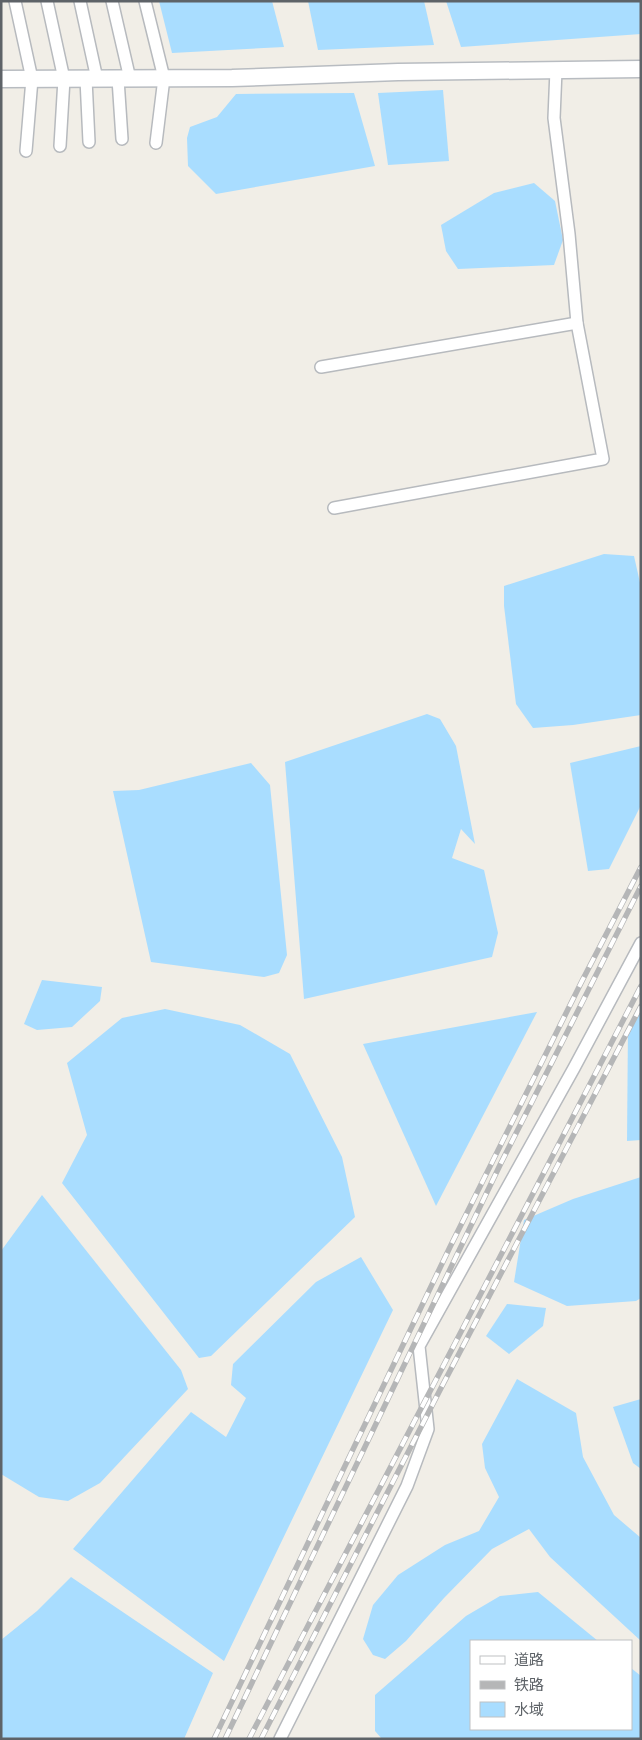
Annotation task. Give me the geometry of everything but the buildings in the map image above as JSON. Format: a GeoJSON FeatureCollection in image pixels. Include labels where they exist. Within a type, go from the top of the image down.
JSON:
{"type":"FeatureCollection","features":[{"type":"Feature","properties":{"kind":"main road"},"geometry":{"type":"LineString","coordinates":[[2,75],[32,79],[232,78],[398,72],[641,69]]}},
{"type":"Feature","properties":{"kind":"street"},"geometry":{"type":"LineString","coordinates":[[15,1],[32,79],[26,151]]}},
{"type":"Feature","properties":{"kind":"street"},"geometry":{"type":"LineString","coordinates":[[47,1],[64,79],[60,146]]}},
{"type":"Feature","properties":{"kind":"street"},"geometry":{"type":"LineString","coordinates":[[80,1],[92,79],[89,142]]}},
{"type":"Feature","properties":{"kind":"street"},"geometry":{"type":"LineString","coordinates":[[112,1],[124,79],[122,139]]}},
{"type":"Feature","properties":{"kind":"street"},"geometry":{"type":"LineString","coordinates":[[145,1],[164,78],[156,143]]}},
{"type":"Feature","properties":{"kind":"street"},"geometry":{"type":"LineString","coordinates":[[334,508],[603,459],[577,323],[569,234],[554,118],[556,70]]}},
{"type":"Feature","properties":{"kind":"street"},"geometry":{"type":"LineString","coordinates":[[321,367],[577,323]]}},
{"type":"Feature","properties":{"kind":"street"},"geometry":{"type":"LineString","coordinates":[[280,1739],[407,1486],[428,1429],[419,1346],[574,1068],[641,943]]}},
{"type":"Feature","properties":{"kind":"water"},"geometry":{"type":"Polygon","coordinates":[[[159,1],[272,1],[284,47],[172,53],[159,1]]]}},
{"type":"Feature","properties":{"kind":"water"},"geometry":{"type":"Polygon","coordinates":[[[308,1],[424,1],[434,45],[318,50],[308,1]]]}},
{"type":"Feature","properties":{"kind":"water"},"geometry":{"type":"Polygon","coordinates":[[[446,1],[641,1],[641,34],[461,47],[446,1]]]}},
{"type":"Feature","properties":{"kind":"water"},"geometry":{"type":"Polygon","coordinates":[[[443,90],[449,161],[388,165],[378,93],[443,90]]]}},
{"type":"Feature","properties":{"kind":"water"},"geometry":{"type":"Polygon","coordinates":[[[354,93],[375,166],[216,194],[188,166],[187,138],[190,127],[217,117],[236,94],[354,93]]]}},
{"type":"Feature","properties":{"kind":"water"},"geometry":{"type":"Polygon","coordinates":[[[534,183],[555,201],[563,240],[554,265],[458,269],[446,251],[441,225],[494,193],[534,183]]]}},
{"type":"Feature","properties":{"kind":"water"},"geometry":{"type":"Polygon","coordinates":[[[604,554],[634,556],[641,587],[641,715],[573,725],[533,728],[516,704],[504,606],[504,586],[604,554]]]}},
{"type":"Feature","properties":{"kind":"water"},"geometry":{"type":"Polygon","coordinates":[[[427,714],[440,719],[456,746],[475,844],[461,829],[452,858],[484,870],[498,933],[492,957],[304,999],[285,762],[427,714]]]}},
{"type":"Feature","properties":{"kind":"water"},"geometry":{"type":"Polygon","coordinates":[[[641,746],[641,805],[609,869],[588,871],[570,763],[641,746]]]}},
{"type":"Feature","properties":{"kind":"water"},"geometry":{"type":"Polygon","coordinates":[[[251,763],[270,785],[287,955],[279,973],[264,977],[151,962],[113,791],[139,790],[251,763]]]}},
{"type":"Feature","properties":{"kind":"water"},"geometry":{"type":"Polygon","coordinates":[[[42,980],[102,987],[100,1001],[72,1027],[37,1030],[24,1024],[42,980]]]}},
{"type":"Feature","properties":{"kind":"water"},"geometry":{"type":"Polygon","coordinates":[[[165,1009],[240,1025],[290,1054],[342,1157],[355,1217],[211,1356],[199,1358],[62,1183],[87,1135],[67,1063],[122,1018],[165,1009]]]}},
{"type":"Feature","properties":{"kind":"water"},"geometry":{"type":"Polygon","coordinates":[[[537,1012],[436,1206],[363,1044],[537,1012]]]}},
{"type":"Feature","properties":{"kind":"water"},"geometry":{"type":"Polygon","coordinates":[[[641,1013],[641,1140],[627,1141],[628,1025],[641,1013]]]}},
{"type":"Feature","properties":{"kind":"water"},"geometry":{"type":"Polygon","coordinates":[[[641,1177],[641,1298],[636,1301],[567,1306],[514,1282],[524,1220],[573,1199],[641,1177]]]}},
{"type":"Feature","properties":{"kind":"water"},"geometry":{"type":"Polygon","coordinates":[[[42,1195],[181,1370],[188,1389],[100,1483],[68,1501],[39,1497],[1,1474],[1,1251],[42,1195]]]}},
{"type":"Feature","properties":{"kind":"water"},"geometry":{"type":"Polygon","coordinates":[[[361,1257],[393,1310],[224,1661],[73,1549],[191,1412],[226,1437],[246,1398],[231,1385],[233,1364],[316,1282],[361,1257]]]}},
{"type":"Feature","properties":{"kind":"water"},"geometry":{"type":"Polygon","coordinates":[[[507,1304],[546,1308],[543,1326],[509,1354],[486,1336],[507,1304]]]}},
{"type":"Feature","properties":{"kind":"water"},"geometry":{"type":"Polygon","coordinates":[[[517,1379],[576,1413],[583,1457],[614,1515],[641,1538],[641,1641],[550,1557],[529,1529],[492,1549],[444,1598],[406,1641],[385,1659],[373,1655],[363,1639],[373,1605],[398,1575],[445,1545],[479,1531],[499,1497],[485,1468],[482,1444],[517,1379]]]}},
{"type":"Feature","properties":{"kind":"water"},"geometry":{"type":"Polygon","coordinates":[[[641,1399],[641,1469],[633,1463],[613,1407],[641,1399]]]}},
{"type":"Feature","properties":{"kind":"water"},"geometry":{"type":"Polygon","coordinates":[[[71,1577],[213,1673],[184,1739],[1,1739],[1,1640],[37,1611],[71,1577]]]}},
{"type":"Feature","properties":{"kind":"water"},"geometry":{"type":"Polygon","coordinates":[[[538,1592],[597,1640],[470,1640],[470,1730],[632,1730],[632,1669],[641,1676],[641,1739],[382,1739],[375,1731],[375,1695],[466,1616],[500,1596],[538,1592]]]}},
{"type":"Feature","properties":{"kind":"railway"},"geometry":{"type":"LineString","coordinates":[[214,1739],[450,1247],[582,981],[641,867]]}},
{"type":"Feature","properties":{"kind":"railway"},"geometry":{"type":"LineString","coordinates":[[225,1739],[500,1165],[641,886]]}},
{"type":"Feature","properties":{"kind":"railway"},"geometry":{"type":"LineString","coordinates":[[249,1739],[641,986]]}},
{"type":"Feature","properties":{"kind":"railway"},"geometry":{"type":"LineString","coordinates":[[261,1739],[440,1390],[641,1006]]}}]}
